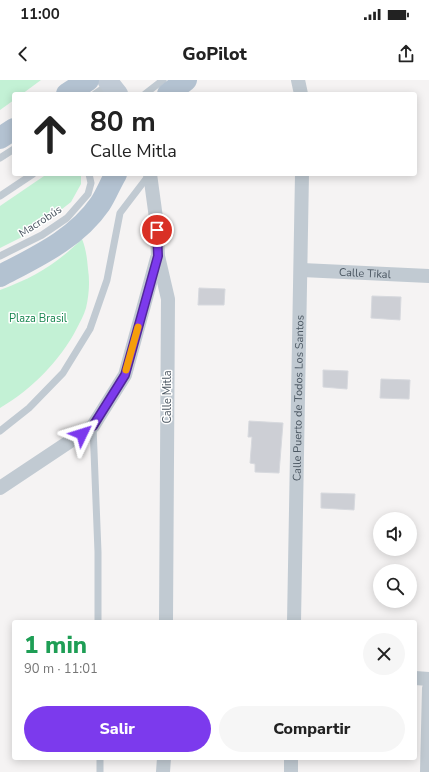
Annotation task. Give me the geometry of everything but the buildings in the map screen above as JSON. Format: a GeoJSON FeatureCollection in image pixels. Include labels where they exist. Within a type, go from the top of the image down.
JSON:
{"type":"FeatureCollection","features":[{"type":"Feature","properties":{"kind":"main road"},"geometry":{"type":"LineString","coordinates":[[70,92],[88,80]]}},
{"type":"Feature","properties":{"kind":"main road"},"geometry":{"type":"LineString","coordinates":[[171,92],[186,80]]}},
{"type":"Feature","properties":{"kind":"main road"},"geometry":{"type":"LineString","coordinates":[[0,138],[12,130]]}},
{"type":"Feature","properties":{"kind":"main road"},"geometry":{"type":"LineString","coordinates":[[0,276],[40,255],[77,231],[100,204],[115,176]]}},
{"type":"Feature","properties":{"kind":"street"},"geometry":{"type":"LineString","coordinates":[[298,80],[301,92]]}},
{"type":"Feature","properties":{"kind":"street","name":"Calle Mitla"},"geometry":{"type":"LineString","coordinates":[[149,176],[156,218],[158,256],[168,299],[166,620]]}},
{"type":"Feature","properties":{"kind":"street","name":"Calle Puerto de Todos Los Santos"},"geometry":{"type":"LineString","coordinates":[[294,620],[302,270],[302,176]]}},
{"type":"Feature","properties":{"kind":"street"},"geometry":{"type":"LineString","coordinates":[[0,488],[93,426],[125,375],[158,256]]}},
{"type":"Feature","properties":{"kind":"street","name":"Calle Tikal"},"geometry":{"type":"LineString","coordinates":[[302,270],[429,276]]}},
{"type":"Feature","properties":{"kind":"street"},"geometry":{"type":"LineString","coordinates":[[417,678],[429,679]]}},
{"type":"Feature","properties":{"kind":"street"},"geometry":{"type":"LineString","coordinates":[[427,772],[429,688]]}},
{"type":"Feature","properties":{"kind":"street"},"geometry":{"type":"LineString","coordinates":[[164,760],[164,772]]}},
{"type":"Feature","properties":{"kind":"street"},"geometry":{"type":"LineString","coordinates":[[291,772],[292,760]]}},
{"type":"Feature","properties":{"kind":"lane"},"geometry":{"type":"LineString","coordinates":[[148,92],[163,80]]}},
{"type":"Feature","properties":{"kind":"lane"},"geometry":{"type":"LineString","coordinates":[[0,158],[12,150]]}},
{"type":"Feature","properties":{"kind":"lane"},"geometry":{"type":"LineString","coordinates":[[0,196],[30,176]]}},
{"type":"Feature","properties":{"kind":"lane","name":"Macrobús"},"geometry":{"type":"LineString","coordinates":[[0,256],[42,235],[67,218],[88,194],[91,183],[89,176]]}},
{"type":"Feature","properties":{"kind":"lane"},"geometry":{"type":"LineString","coordinates":[[0,432],[29,408],[64,373],[90,329],[108,280],[120,213],[148,176]]}},
{"type":"Feature","properties":{"kind":"lane"},"geometry":{"type":"LineString","coordinates":[[93,426],[98,552],[98,620]]}},
{"type":"Feature","properties":{"kind":"lane"},"geometry":{"type":"LineString","coordinates":[[100,760],[100,772]]}},
{"type":"Feature","properties":{"kind":"green space"},"geometry":{"type":"Polygon","coordinates":[[[0,80],[41,80],[25,92],[12,92],[12,101],[0,110],[0,80]]]}},
{"type":"Feature","properties":{"kind":"green space"},"geometry":{"type":"Polygon","coordinates":[[[44,176],[81,176],[81,184],[71,202],[24,236],[0,248],[0,206],[44,176]]]}},
{"type":"Feature","properties":{"kind":"green space","name":"Plaza Brasil"},"geometry":{"type":"Polygon","coordinates":[[[82,239],[87,257],[89,284],[87,303],[82,318],[70,340],[54,363],[34,383],[0,408],[0,290],[24,280],[44,269],[63,256],[82,239]]]}},
{"type":"Feature","properties":{"kind":"slow traffic"},"geometry":{"type":"LineString","coordinates":[[126,370],[138,327]]}},
{"type":"Feature","properties":{"kind":"route"},"geometry":{"type":"LineString","coordinates":[[82,434],[93,426],[125,375],[158,256],[157,230]]}}]}
